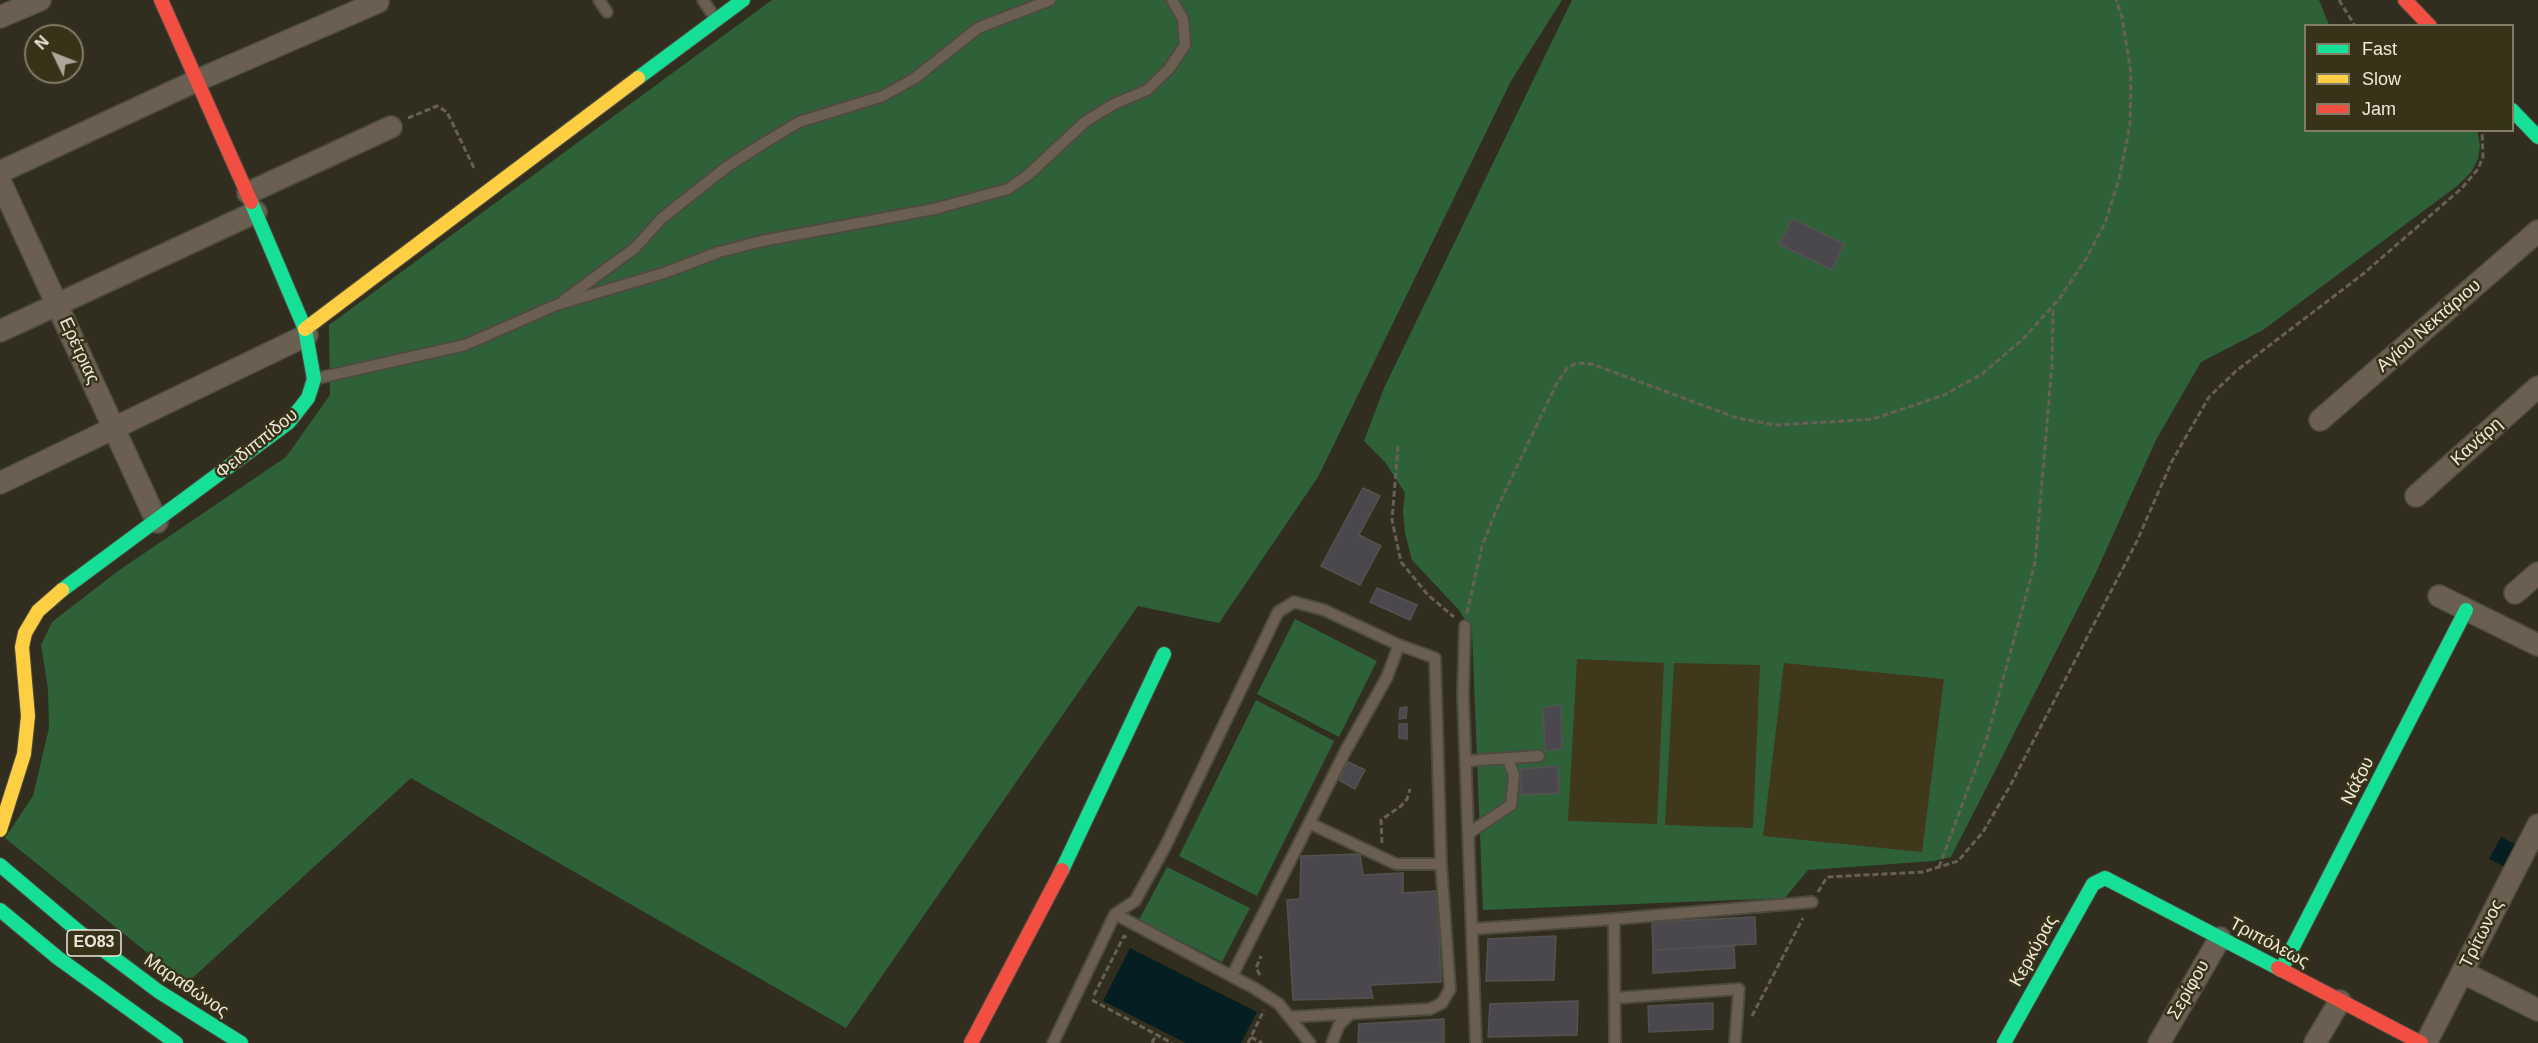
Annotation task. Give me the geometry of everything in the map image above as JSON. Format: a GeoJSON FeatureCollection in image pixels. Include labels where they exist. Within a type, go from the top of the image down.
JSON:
{"type":"FeatureCollection","features":[{"type":"Feature","properties":{"kind":"street"},"geometry":{"type":"LineString","coordinates":[[0,17],[39,0]]}},
{"type":"Feature","properties":{"kind":"street"},"geometry":{"type":"LineString","coordinates":[[161,0],[252,203],[306,332],[314,379]]}},
{"type":"Feature","properties":{"kind":"street"},"geometry":{"type":"LineString","coordinates":[[0,483],[115,429],[306,332],[484,192],[743,0]]}},
{"type":"Feature","properties":{"kind":"street"},"geometry":{"type":"LineString","coordinates":[[2405,0],[2428,24]]}},
{"type":"Feature","properties":{"kind":"street"},"geometry":{"type":"LineString","coordinates":[[0,172],[198,80],[378,2]]}},
{"type":"Feature","properties":{"kind":"street"},"geometry":{"type":"LineString","coordinates":[[2514,112],[2538,137]]}},
{"type":"Feature","properties":{"kind":"street"},"geometry":{"type":"LineString","coordinates":[[0,331],[57,305],[391,127]]}},
{"type":"Feature","properties":{"kind":"street","name":"Ερέτριας"},"geometry":{"type":"LineString","coordinates":[[0,181],[158,522]]}},
{"type":"Feature","properties":{"kind":"street","name":"Αγίου Νεκτάριου"},"geometry":{"type":"LineString","coordinates":[[2320,420],[2538,231]]}},
{"type":"Feature","properties":{"kind":"street","name":"Φειδιππίδου"},"geometry":{"type":"LineString","coordinates":[[0,830],[6,799],[27,735],[28,716],[22,647],[31,621],[46,602],[158,522],[289,422],[308,398],[314,379]]}},
{"type":"Feature","properties":{"kind":"street","name":"Κανάρη"},"geometry":{"type":"LineString","coordinates":[[2416,496],[2538,387]]}},
{"type":"Feature","properties":{"kind":"street"},"geometry":{"type":"LineString","coordinates":[[2515,593],[2538,573]]}},
{"type":"Feature","properties":{"kind":"street"},"geometry":{"type":"LineString","coordinates":[[2439,596],[2538,645]]}},
{"type":"Feature","properties":{"kind":"street","name":"Νάξου"},"geometry":{"type":"LineString","coordinates":[[2282,970],[2466,610]]}},
{"type":"Feature","properties":{"kind":"street"},"geometry":{"type":"LineString","coordinates":[[971,1043],[1077,841],[1164,654]]}},
{"type":"Feature","properties":{"kind":"street","name":"Τρίτωνος"},"geometry":{"type":"LineString","coordinates":[[2426,1043],[2538,827]]}},
{"type":"Feature","properties":{"kind":"street","name":"Μαραθώνος"},"geometry":{"type":"LineString","coordinates":[[0,865],[78,931],[181,1033]]}},
{"type":"Feature","properties":{"kind":"street","name":"Τριπόλεως"},"geometry":{"type":"LineString","coordinates":[[2099,879],[2105,878],[2421,1043]]}},
{"type":"Feature","properties":{"kind":"street","name":"Κερκύρας"},"geometry":{"type":"LineString","coordinates":[[2004,1043],[2093,884],[2099,879]]}},
{"type":"Feature","properties":{"kind":"street","name":"Μαραθώνος"},"geometry":{"type":"LineString","coordinates":[[0,910],[58,958],[181,1033],[209,1030],[241,1043]]}},
{"type":"Feature","properties":{"kind":"street","name":"Σερίφου"},"geometry":{"type":"LineString","coordinates":[[2159,1043],[2220,938]]}},
{"type":"Feature","properties":{"kind":"street"},"geometry":{"type":"LineString","coordinates":[[2462,972],[2538,1010]]}},
{"type":"Feature","properties":{"kind":"street"},"geometry":{"type":"LineString","coordinates":[[2315,1043],[2340,1001]]}},
{"type":"Feature","properties":{"kind":"lane"},"geometry":{"type":"LineString","coordinates":[[599,0],[607,12]]}},
{"type":"Feature","properties":{"kind":"lane"},"geometry":{"type":"LineString","coordinates":[[703,0],[716,21]]}},
{"type":"Feature","properties":{"kind":"lane"},"geometry":{"type":"LineString","coordinates":[[556,305],[635,248],[662,218],[728,166],[764,143],[799,122],[883,96],[915,78],[978,28],[1050,0]]}},
{"type":"Feature","properties":{"kind":"lane"},"geometry":{"type":"LineString","coordinates":[[314,379],[465,345],[556,305],[664,273],[719,252],[762,241],[885,220],[978,199],[1008,189],[1028,175],[1086,122],[1114,104],[1148,90],[1169,69],[1185,45],[1183,19],[1172,0]]}},
{"type":"Feature","properties":{"kind":"lane"},"geometry":{"type":"LineString","coordinates":[[1053,1043],[1115,914],[1136,901],[1166,845],[1278,612],[1293,602],[1324,610],[1399,645],[1435,658],[1441,864],[1450,989],[1442,1003],[1430,1009],[1290,1017]]}},
{"type":"Feature","properties":{"kind":"lane"},"geometry":{"type":"LineString","coordinates":[[1465,626],[1463,695],[1476,1043]]}},
{"type":"Feature","properties":{"kind":"lane"},"geometry":{"type":"LineString","coordinates":[[1232,976],[1346,750],[1387,677],[1399,645]]}},
{"type":"Feature","properties":{"kind":"lane"},"geometry":{"type":"LineString","coordinates":[[1466,761],[1508,760],[1539,756]]}},
{"type":"Feature","properties":{"kind":"lane"},"geometry":{"type":"LineString","coordinates":[[1469,833],[1511,805],[1514,775],[1508,760]]}},
{"type":"Feature","properties":{"kind":"lane"},"geometry":{"type":"LineString","coordinates":[[1310,823],[1396,864],[1441,864]]}},
{"type":"Feature","properties":{"kind":"lane"},"geometry":{"type":"LineString","coordinates":[[1473,929],[1812,902]]}},
{"type":"Feature","properties":{"kind":"lane"},"geometry":{"type":"LineString","coordinates":[[1115,914],[1232,976],[1279,1004],[1310,1043]]}},
{"type":"Feature","properties":{"kind":"lane"},"geometry":{"type":"LineString","coordinates":[[1614,919],[1615,1043]]}},
{"type":"Feature","properties":{"kind":"lane"},"geometry":{"type":"LineString","coordinates":[[1616,998],[1739,989],[1735,1043]]}},
{"type":"Feature","properties":{"kind":"lane"},"geometry":{"type":"LineString","coordinates":[[1332,1043],[1339,1025],[1350,1014]]}},
{"type":"Feature","properties":{"kind":"path"},"geometry":{"type":"LineString","coordinates":[[1398,446],[1392,520],[1401,562],[1428,595],[1465,626],[1482,546],[1498,506],[1553,390],[1568,368],[1577,363],[1592,364],[1737,418],[1775,425],[1873,419],[1944,395],[1982,374],[2023,339],[2053,306],[2086,259],[2105,223],[2119,179],[2130,125],[2131,73],[2122,17],[2116,0]]}},
{"type":"Feature","properties":{"kind":"path"},"geometry":{"type":"LineString","coordinates":[[2339,0],[2354,24]]}},
{"type":"Feature","properties":{"kind":"path"},"geometry":{"type":"LineString","coordinates":[[391,127],[437,106],[447,112],[461,135],[484,192]]}},
{"type":"Feature","properties":{"kind":"path"},"geometry":{"type":"LineString","coordinates":[[1748,1023],[1827,877],[1923,872],[1939,868],[1958,861],[1983,832],[2010,786],[2137,542],[2172,461],[2209,397],[2236,371],[2363,274],[2462,188],[2478,169],[2483,157],[2482,132]]}},
{"type":"Feature","properties":{"kind":"path"},"geometry":{"type":"LineString","coordinates":[[1939,868],[1986,741],[2035,563],[2052,365],[2053,306]]}},
{"type":"Feature","properties":{"kind":"path"},"geometry":{"type":"LineString","coordinates":[[1378,856],[1382,842],[1381,820],[1401,806],[1407,799],[1410,789]]}},
{"type":"Feature","properties":{"kind":"path"},"geometry":{"type":"LineString","coordinates":[[1134,941],[1124,936],[1091,1002],[1172,1043]]}},
{"type":"Feature","properties":{"kind":"path"},"geometry":{"type":"LineString","coordinates":[[1248,1043],[1265,1008],[1255,1003]]}},
{"type":"Feature","properties":{"kind":"path"},"geometry":{"type":"LineString","coordinates":[[1152,1043],[1156,1035]]}},
{"type":"Feature","properties":{"kind":"path"},"geometry":{"type":"LineString","coordinates":[[1251,1037],[1262,1043]]}},
{"type":"Feature","properties":{"kind":"green space"},"geometry":{"type":"Polygon","coordinates":[[[772,0],[1562,0],[1511,81],[1318,477],[1219,623],[1138,606],[846,1028],[411,778],[186,984],[5,838],[33,796],[49,728],[48,689],[41,645],[52,622],[118,571],[286,457],[330,395],[329,325],[772,0]]]}},
{"type":"Feature","properties":{"kind":"green space"},"geometry":{"type":"Polygon","coordinates":[[[1572,0],[2319,0],[2329,24],[2304,24],[2304,132],[2477,132],[2480,146],[2478,159],[2471,172],[2457,186],[2263,330],[2201,362],[2156,440],[2093,579],[1951,857],[1934,861],[1808,870],[1785,898],[1483,910],[1472,631],[1459,610],[1412,560],[1405,533],[1403,511],[1405,493],[1385,462],[1364,441],[1384,388],[1572,0]]]}},
{"type":"Feature","properties":{"kind":"green space"},"geometry":{"type":"Polygon","coordinates":[[[1295,619],[1377,661],[1339,737],[1257,694],[1295,619]]]}},
{"type":"Feature","properties":{"kind":"green space"},"geometry":{"type":"Polygon","coordinates":[[[1256,700],[1334,741],[1257,896],[1179,856],[1256,700]]]}},
{"type":"Feature","properties":{"kind":"green space"},"geometry":{"type":"Polygon","coordinates":[[[1167,867],[1250,908],[1222,962],[1139,920],[1167,867]]]}},
{"type":"Feature","properties":{"kind":"sand"},"geometry":{"type":"Polygon","coordinates":[[[1577,659],[1664,663],[1657,824],[1568,821],[1577,659]]]}},
{"type":"Feature","properties":{"kind":"sand"},"geometry":{"type":"Polygon","coordinates":[[[1674,663],[1760,665],[1753,828],[1665,825],[1674,663]]]}},
{"type":"Feature","properties":{"kind":"sand"},"geometry":{"type":"Polygon","coordinates":[[[1784,663],[1944,679],[1922,852],[1763,836],[1784,663]]]}},
{"type":"Feature","properties":{"kind":"water"},"geometry":{"type":"Polygon","coordinates":[[[2501,837],[2515,844],[2505,867],[2489,859],[2501,837]]]}},
{"type":"Feature","properties":{"kind":"water"},"geometry":{"type":"Polygon","coordinates":[[[1130,948],[1257,1012],[1241,1043],[1186,1043],[1103,1001],[1130,948]]]}},
{"type":"Feature","properties":{"kind":"building"},"geometry":{"type":"Polygon","coordinates":[[[1792,219],[1844,244],[1832,270],[1779,244],[1792,219]]]}},
{"type":"Feature","properties":{"kind":"building"},"geometry":{"type":"Polygon","coordinates":[[[1363,488],[1380,496],[1359,535],[1381,546],[1360,585],[1321,566],[1363,488]]]}},
{"type":"Feature","properties":{"kind":"building"},"geometry":{"type":"Polygon","coordinates":[[[1377,588],[1417,605],[1410,620],[1370,602],[1377,588]]]}},
{"type":"Feature","properties":{"kind":"building"},"geometry":{"type":"Polygon","coordinates":[[[1561,705],[1562,749],[1545,751],[1543,708],[1561,705]]]}},
{"type":"Feature","properties":{"kind":"building"},"geometry":{"type":"Polygon","coordinates":[[[1407,707],[1406,718],[1399,719],[1400,708],[1407,707]]]}},
{"type":"Feature","properties":{"kind":"building"},"geometry":{"type":"Polygon","coordinates":[[[1399,724],[1407,724],[1407,739],[1399,738],[1399,724]]]}},
{"type":"Feature","properties":{"kind":"building"},"geometry":{"type":"Polygon","coordinates":[[[1348,762],[1365,770],[1355,789],[1339,780],[1348,762]]]}},
{"type":"Feature","properties":{"kind":"building"},"geometry":{"type":"Polygon","coordinates":[[[1558,766],[1559,793],[1521,795],[1521,769],[1558,766]]]}},
{"type":"Feature","properties":{"kind":"building"},"geometry":{"type":"Polygon","coordinates":[[[1360,854],[1363,875],[1403,873],[1403,893],[1437,891],[1441,982],[1370,985],[1373,998],[1293,1000],[1287,900],[1300,899],[1301,856],[1360,854]]]}},
{"type":"Feature","properties":{"kind":"building"},"geometry":{"type":"Polygon","coordinates":[[[1755,917],[1756,944],[1653,950],[1652,922],[1755,917]]]}},
{"type":"Feature","properties":{"kind":"building"},"geometry":{"type":"Polygon","coordinates":[[[1556,936],[1554,980],[1486,981],[1488,939],[1556,936]]]}},
{"type":"Feature","properties":{"kind":"building"},"geometry":{"type":"Polygon","coordinates":[[[1734,946],[1735,968],[1653,973],[1653,950],[1734,946]]]}},
{"type":"Feature","properties":{"kind":"building"},"geometry":{"type":"Polygon","coordinates":[[[1578,1001],[1577,1035],[1488,1037],[1490,1004],[1578,1001]]]}},
{"type":"Feature","properties":{"kind":"building"},"geometry":{"type":"Polygon","coordinates":[[[1713,1003],[1713,1029],[1649,1032],[1648,1006],[1713,1003]]]}},
{"type":"Feature","properties":{"kind":"building"},"geometry":{"type":"Polygon","coordinates":[[[1444,1019],[1444,1043],[1358,1043],[1359,1024],[1444,1019]]]}},
{"type":"Feature","properties":{"kind":"traffic: fast"},"geometry":{"type":"LineString","coordinates":[[638,78],[743,0]]}},
{"type":"Feature","properties":{"kind":"traffic: fast"},"geometry":{"type":"LineString","coordinates":[[2514,112],[2538,137]]}},
{"type":"Feature","properties":{"kind":"traffic: fast"},"geometry":{"type":"LineString","coordinates":[[62,590],[289,422],[308,398],[314,379],[305,329],[251,202]]}},
{"type":"Feature","properties":{"kind":"traffic: fast"},"geometry":{"type":"LineString","coordinates":[[2281,970],[2466,610]]}},
{"type":"Feature","properties":{"kind":"traffic: fast"},"geometry":{"type":"LineString","coordinates":[[1062,870],[1164,654]]}},
{"type":"Feature","properties":{"kind":"traffic: fast"},"geometry":{"type":"LineString","coordinates":[[0,865],[78,931],[158,991],[241,1043]]}},
{"type":"Feature","properties":{"kind":"traffic: fast"},"geometry":{"type":"LineString","coordinates":[[2004,1043],[2093,884],[2105,878],[2278,968]]}},
{"type":"Feature","properties":{"kind":"traffic: fast"},"geometry":{"type":"LineString","coordinates":[[0,910],[58,958],[176,1043]]}},
{"type":"Feature","properties":{"kind":"traffic: slow"},"geometry":{"type":"LineString","coordinates":[[305,329],[638,78]]}},
{"type":"Feature","properties":{"kind":"traffic: slow"},"geometry":{"type":"LineString","coordinates":[[0,830],[24,754],[28,716],[22,647],[25,633],[38,611],[62,590]]}},
{"type":"Feature","properties":{"kind":"traffic: jam"},"geometry":{"type":"LineString","coordinates":[[161,0],[251,202]]}},
{"type":"Feature","properties":{"kind":"traffic: jam"},"geometry":{"type":"LineString","coordinates":[[2405,0],[2428,24]]}},
{"type":"Feature","properties":{"kind":"traffic: jam"},"geometry":{"type":"LineString","coordinates":[[971,1043],[1062,870]]}},
{"type":"Feature","properties":{"kind":"traffic: jam"},"geometry":{"type":"LineString","coordinates":[[2278,968],[2421,1043]]}}]}
